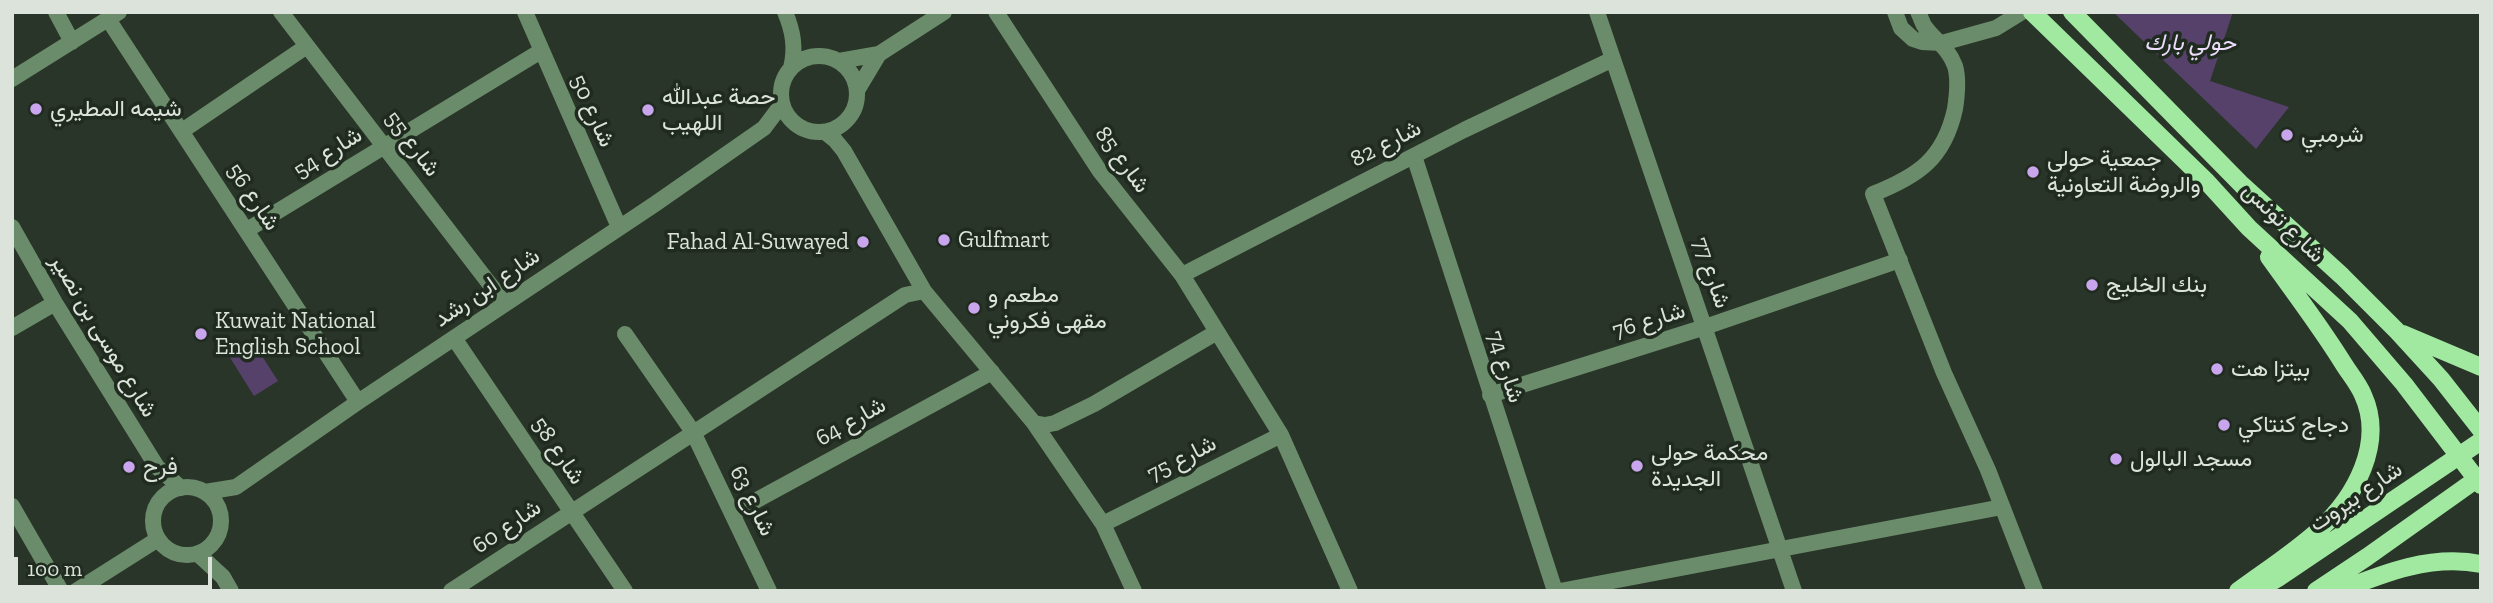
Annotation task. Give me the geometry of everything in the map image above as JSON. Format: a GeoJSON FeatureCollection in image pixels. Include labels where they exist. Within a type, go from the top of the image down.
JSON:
{"type":"FeatureCollection","features":[{"type":"Feature","properties":{"kind":"main road","name":"شارع تونس"},"geometry":{"type":"LineString","coordinates":[[2072,12],[2242,185],[2342,276],[2398,332],[2441,379],[2481,430]]}},
{"type":"Feature","properties":{"kind":"main road","name":"شارع تونس"},"geometry":{"type":"LineString","coordinates":[[2030,13],[2207,182],[2249,228],[2350,321],[2404,384],[2479,481]]}},
{"type":"Feature","properties":{"kind":"main road"},"geometry":{"type":"LineString","coordinates":[[2151,128],[2158,131],[2167,128],[2172,122],[2171,114]]}},
{"type":"Feature","properties":{"kind":"main road"},"geometry":{"type":"LineString","coordinates":[[2238,591],[2319,530],[2339,509],[2356,485],[2367,456],[2370,436],[2363,395],[2249,228]]}},
{"type":"Feature","properties":{"kind":"main road"},"geometry":{"type":"LineString","coordinates":[[2398,332],[2481,367]]}},
{"type":"Feature","properties":{"kind":"main road","name":"شارع بيروت"},"geometry":{"type":"LineString","coordinates":[[2256,591],[2481,442]]}},
{"type":"Feature","properties":{"kind":"main road"},"geometry":{"type":"LineString","coordinates":[[2316,591],[2479,481]]}},
{"type":"Feature","properties":{"kind":"main road"},"geometry":{"type":"LineString","coordinates":[[2339,591],[2372,577],[2417,565],[2458,559],[2481,564]]}},
{"type":"Feature","properties":{"kind":"street"},"geometry":{"type":"LineString","coordinates":[[56,12],[72,42]]}},
{"type":"Feature","properties":{"kind":"street","name":"شارع 55"},"geometry":{"type":"LineString","coordinates":[[281,12],[505,304]]}},
{"type":"Feature","properties":{"kind":"street","name":"شارع 50"},"geometry":{"type":"LineString","coordinates":[[525,12],[619,227]]}},
{"type":"Feature","properties":{"kind":"street"},"geometry":{"type":"LineString","coordinates":[[785,12],[794,39],[794,53],[791,68],[782,85],[782,104],[791,120],[807,130],[825,132],[836,128],[853,112],[858,101],[858,89],[854,77],[839,61],[829,57],[808,57],[791,68]]}},
{"type":"Feature","properties":{"kind":"street"},"geometry":{"type":"LineString","coordinates":[[839,61],[879,54],[944,12]]}},
{"type":"Feature","properties":{"kind":"street","name":"شارع 85"},"geometry":{"type":"LineString","coordinates":[[996,12],[1099,170],[1182,275],[1281,435],[1350,591]]}},
{"type":"Feature","properties":{"kind":"street","name":"شارع 77"},"geometry":{"type":"LineString","coordinates":[[1597,12],[1794,591]]}},
{"type":"Feature","properties":{"kind":"street"},"geometry":{"type":"LineString","coordinates":[[1895,12],[1901,28],[1913,38],[1922,42],[1942,43],[1995,20],[2030,13]]}},
{"type":"Feature","properties":{"kind":"street"},"geometry":{"type":"LineString","coordinates":[[1918,12],[1924,26],[1942,43],[1955,66],[1957,87],[1947,138],[1934,158],[1906,181],[1873,194],[2035,591]]}},
{"type":"Feature","properties":{"kind":"street"},"geometry":{"type":"LineString","coordinates":[[12,79],[113,16]]}},
{"type":"Feature","properties":{"kind":"street","name":"شارع 56"},"geometry":{"type":"LineString","coordinates":[[113,16],[157,97],[182,131],[358,402]]}},
{"type":"Feature","properties":{"kind":"street"},"geometry":{"type":"LineString","coordinates":[[182,131],[307,46]]}},
{"type":"Feature","properties":{"kind":"street","name":"شارع 54"},"geometry":{"type":"LineString","coordinates":[[247,230],[541,51]]}},
{"type":"Feature","properties":{"kind":"street"},"geometry":{"type":"LineString","coordinates":[[858,89],[879,54]]}},
{"type":"Feature","properties":{"kind":"street","name":"شارع 82"},"geometry":{"type":"LineString","coordinates":[[1182,275],[1613,58]]}},
{"type":"Feature","properties":{"kind":"street","name":"شارع ابن رشد"},"geometry":{"type":"LineString","coordinates":[[764,128],[782,104]]}},
{"type":"Feature","properties":{"kind":"street","name":"شارع ابن رشد"},"geometry":{"type":"LineString","coordinates":[[205,492],[236,487],[764,128],[791,120]]}},
{"type":"Feature","properties":{"kind":"street"},"geometry":{"type":"LineString","coordinates":[[825,132],[844,151],[924,291],[1034,424],[1103,524],[1134,591]]}},
{"type":"Feature","properties":{"kind":"street","name":"شارع 74"},"geometry":{"type":"LineString","coordinates":[[1414,156],[1490,394],[1558,591]]}},
{"type":"Feature","properties":{"kind":"street","name":"شارع موسى بن نصير"},"geometry":{"type":"LineString","coordinates":[[12,228],[55,303],[157,467],[181,488]]}},
{"type":"Feature","properties":{"kind":"street","name":"شارع 76"},"geometry":{"type":"LineString","coordinates":[[1490,394],[1705,327],[1900,260]]}},
{"type":"Feature","properties":{"kind":"street","name":"شارع 60"},"geometry":{"type":"LineString","coordinates":[[451,591],[471,586],[572,512],[905,295],[924,291]]}},
{"type":"Feature","properties":{"kind":"street"},"geometry":{"type":"LineString","coordinates":[[12,328],[55,303]]}},
{"type":"Feature","properties":{"kind":"street"},"geometry":{"type":"LineString","coordinates":[[1034,424],[1045,425],[1065,419],[1217,331]]}},
{"type":"Feature","properties":{"kind":"street"},"geometry":{"type":"LineString","coordinates":[[625,334],[693,432]]}},
{"type":"Feature","properties":{"kind":"street","name":"شارع 58"},"geometry":{"type":"LineString","coordinates":[[454,338],[625,591]]}},
{"type":"Feature","properties":{"kind":"street","name":"شارع 64"},"geometry":{"type":"LineString","coordinates":[[733,513],[992,372]]}},
{"type":"Feature","properties":{"kind":"street","name":"شارع 63"},"geometry":{"type":"LineString","coordinates":[[693,432],[769,591]]}},
{"type":"Feature","properties":{"kind":"street","name":"شارع 75"},"geometry":{"type":"LineString","coordinates":[[1103,524],[1281,435]]}},
{"type":"Feature","properties":{"kind":"street","name":"شارع موسى بن نصير"},"geometry":{"type":"LineString","coordinates":[[157,467],[162,499]]}},
{"type":"Feature","properties":{"kind":"street","name":"شارع ابن رشد"},"geometry":{"type":"LineString","coordinates":[[221,516],[236,487]]}},
{"type":"Feature","properties":{"kind":"street"},"geometry":{"type":"LineString","coordinates":[[181,488],[205,492],[221,516],[217,539],[209,548],[198,554],[175,553],[165,547],[158,539],[153,519],[162,499],[181,488]]}},
{"type":"Feature","properties":{"kind":"street"},"geometry":{"type":"LineString","coordinates":[[12,506],[61,591]]}},
{"type":"Feature","properties":{"kind":"street"},"geometry":{"type":"LineString","coordinates":[[1558,591],[2002,507]]}},
{"type":"Feature","properties":{"kind":"street"},"geometry":{"type":"LineString","coordinates":[[76,591],[158,539]]}},
{"type":"Feature","properties":{"kind":"street"},"geometry":{"type":"LineString","coordinates":[[217,539],[227,584]]}},
{"type":"Feature","properties":{"kind":"street"},"geometry":{"type":"LineString","coordinates":[[198,554],[227,584]]}},
{"type":"Feature","properties":{"kind":"green space","name":"حولي بارك"},"geometry":{"type":"Polygon","coordinates":[[[2113,12],[2233,12],[2210,81],[2289,107],[2256,149],[2113,12]]]}},
{"type":"Feature","properties":{"kind":"green space"},"geometry":{"type":"Polygon","coordinates":[[[253,342],[278,381],[254,396],[229,356],[253,342]]]}},
{"type":"Feature","properties":{"kind":"place","name":"شيمه المطيري"},"geometry":{"type":"Point","coordinates":[36,109]}},
{"type":"Feature","properties":{"kind":"place","name":"حصة عبدالله اللهيب"},"geometry":{"type":"Point","coordinates":[648,110]}},
{"type":"Feature","properties":{"kind":"place","name":"شرمبي"},"geometry":{"type":"Point","coordinates":[2287,135]}},
{"type":"Feature","properties":{"kind":"place","name":"جمعية حولي والروضة التعاونية"},"geometry":{"type":"Point","coordinates":[2033,172]}},
{"type":"Feature","properties":{"kind":"place","name":"Gulfmart"},"geometry":{"type":"Point","coordinates":[944,240]}},
{"type":"Feature","properties":{"kind":"place","name":"Fahad Al-Suwayed"},"geometry":{"type":"Point","coordinates":[863,242]}},
{"type":"Feature","properties":{"kind":"place","name":"بنك الخليج"},"geometry":{"type":"Point","coordinates":[2092,285]}},
{"type":"Feature","properties":{"kind":"place","name":"مطعم و مقهى فكروني"},"geometry":{"type":"Point","coordinates":[974,308]}},
{"type":"Feature","properties":{"kind":"place","name":"Kuwait National English School"},"geometry":{"type":"Point","coordinates":[201,334]}},
{"type":"Feature","properties":{"kind":"place","name":"بيتزا هت"},"geometry":{"type":"Point","coordinates":[2217,369]}},
{"type":"Feature","properties":{"kind":"place","name":"دجاج كنتاكي"},"geometry":{"type":"Point","coordinates":[2224,425]}},
{"type":"Feature","properties":{"kind":"place","name":"مسجد البالول"},"geometry":{"type":"Point","coordinates":[2116,459]}},
{"type":"Feature","properties":{"kind":"place","name":"محكمة حولى الجديدة"},"geometry":{"type":"Point","coordinates":[1637,466]}},
{"type":"Feature","properties":{"kind":"place","name":"فرح"},"geometry":{"type":"Point","coordinates":[129,467]}}]}
